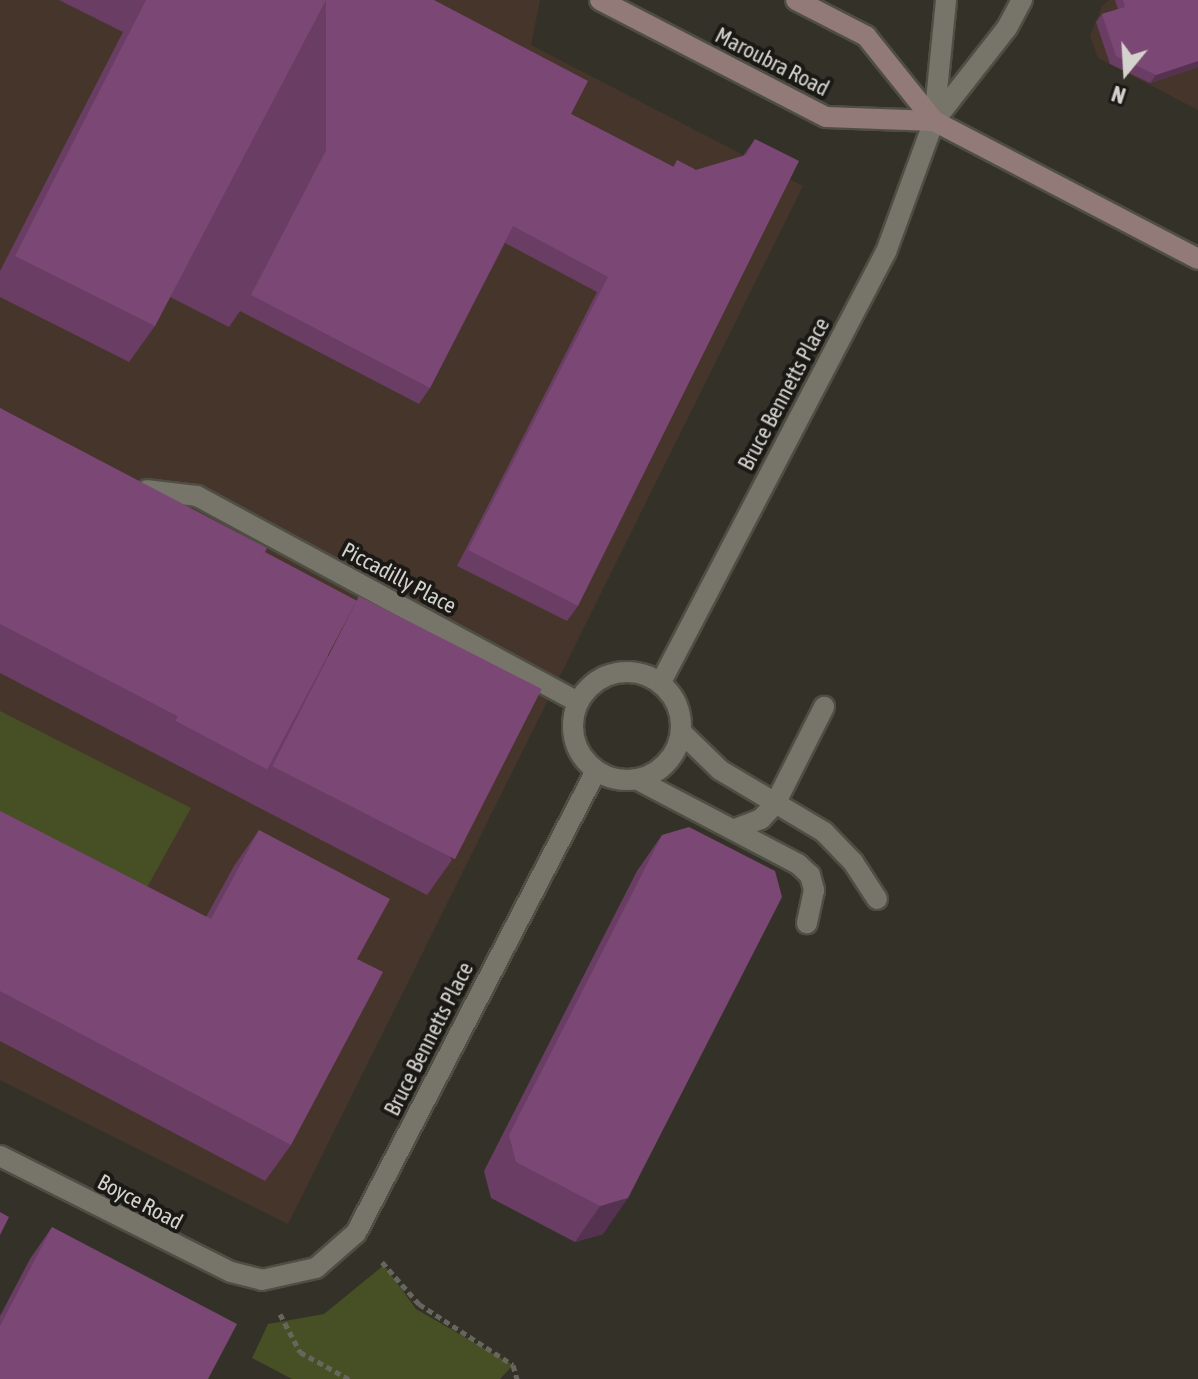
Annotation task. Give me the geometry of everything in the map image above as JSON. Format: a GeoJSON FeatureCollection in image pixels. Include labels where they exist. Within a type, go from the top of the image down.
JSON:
{"type":"FeatureCollection","features":[{"type":"Feature","properties":{"kind":"main road","name":"Maroubra Road"},"geometry":{"type":"LineString","coordinates":[[600,0],[826,117],[934,121]]}},
{"type":"Feature","properties":{"kind":"main road","name":"Maroubra Road"},"geometry":{"type":"LineString","coordinates":[[796,0],[866,36],[934,121],[1198,259]]}},
{"type":"Feature","properties":{"kind":"street"},"geometry":{"type":"LineString","coordinates":[[934,121],[946,0]]}},
{"type":"Feature","properties":{"kind":"street"},"geometry":{"type":"LineString","coordinates":[[934,121],[1007,28],[1022,0]]}},
{"type":"Feature","properties":{"kind":"street","name":"Bruce Bennetts Place"},"geometry":{"type":"LineString","coordinates":[[661,682],[886,252],[934,121]]}},
{"type":"Feature","properties":{"kind":"street","name":"Piccadilly Place"},"geometry":{"type":"LineString","coordinates":[[147,490],[197,496],[578,702]]}},
{"type":"Feature","properties":{"kind":"street"},"geometry":{"type":"LineString","coordinates":[[638,780],[666,765],[682,733],[678,705],[661,682],[631,671],[614,673],[600,678],[578,702],[573,732],[577,747],[596,771],[610,778],[638,780],[735,829],[810,875],[814,890],[807,923]]}},
{"type":"Feature","properties":{"kind":"street"},"geometry":{"type":"LineString","coordinates":[[735,829],[761,819],[775,804],[824,707]]}},
{"type":"Feature","properties":{"kind":"street"},"geometry":{"type":"LineString","coordinates":[[682,733],[720,770],[840,846],[877,899]]}},
{"type":"Feature","properties":{"kind":"street","name":"Bruce Bennetts Place"},"geometry":{"type":"LineString","coordinates":[[262,1280],[316,1268],[356,1233],[596,771]]}},
{"type":"Feature","properties":{"kind":"street","name":"Boyce Road"},"geometry":{"type":"LineString","coordinates":[[0,1156],[196,1258],[262,1280]]}},
{"type":"Feature","properties":{"kind":"path"},"geometry":{"type":"LineString","coordinates":[[356,1233],[419,1304],[513,1365],[517,1379]]}},
{"type":"Feature","properties":{"kind":"path"},"geometry":{"type":"LineString","coordinates":[[262,1280],[300,1352],[349,1379]]}},
{"type":"Feature","properties":{"kind":"shaded area"},"geometry":{"type":"Polygon","coordinates":[[[0,0],[540,0],[531,45],[803,186],[288,1224],[0,1080],[0,0]]]}},
{"type":"Feature","properties":{"kind":"shaded area"},"geometry":{"type":"Polygon","coordinates":[[[1109,0],[1198,0],[1198,110],[1098,58],[1090,36],[1102,6],[1109,0]]]}},
{"type":"Feature","properties":{"kind":"green space"},"geometry":{"type":"Polygon","coordinates":[[[0,711],[191,808],[145,891],[0,817],[0,711]]]}},
{"type":"Feature","properties":{"kind":"green space"},"geometry":{"type":"Polygon","coordinates":[[[384,1265],[416,1309],[513,1365],[500,1379],[292,1379],[252,1358],[268,1324],[324,1314],[384,1265]]]}},
{"type":"Feature","properties":{"kind":"building"},"geometry":{"type":"Polygon","coordinates":[[[146,0],[326,0],[155,326],[15,256],[146,0]]]}},
{"type":"Feature","properties":{"kind":"building"},"geometry":{"type":"Polygon","coordinates":[[[326,0],[404,0],[404,296],[326,296],[326,0]]]}},
{"type":"Feature","properties":{"kind":"building"},"geometry":{"type":"Polygon","coordinates":[[[404,0],[434,0],[588,81],[571,114],[674,167],[677,160],[696,170],[746,155],[755,139],[799,161],[578,606],[468,550],[608,277],[513,226],[430,388],[251,295],[404,0]]]}},
{"type":"Feature","properties":{"kind":"building"},"geometry":{"type":"Polygon","coordinates":[[[1123,0],[1198,0],[1198,61],[1156,75],[1116,56],[1102,14],[1125,7],[1123,0]]]}},
{"type":"Feature","properties":{"kind":"building"},"geometry":{"type":"Polygon","coordinates":[[[0,408],[267,548],[181,718],[0,624],[0,408]]]}},
{"type":"Feature","properties":{"kind":"building"},"geometry":{"type":"Polygon","coordinates":[[[265,552],[357,601],[267,769],[175,721],[265,552]]]}},
{"type":"Feature","properties":{"kind":"building"},"geometry":{"type":"Polygon","coordinates":[[[359,596],[542,689],[455,859],[272,766],[359,596]]]}},
{"type":"Feature","properties":{"kind":"building"},"geometry":{"type":"Polygon","coordinates":[[[0,811],[211,919],[259,830],[390,899],[357,959],[383,972],[291,1145],[0,991],[0,811]]]}},
{"type":"Feature","properties":{"kind":"building"},"geometry":{"type":"Polygon","coordinates":[[[689,827],[775,871],[782,897],[628,1198],[600,1206],[516,1162],[509,1135],[662,835],[689,827]]]}},
{"type":"Feature","properties":{"kind":"building"},"geometry":{"type":"Polygon","coordinates":[[[0,1212],[9,1217],[0,1235],[0,1212]]]}},
{"type":"Feature","properties":{"kind":"building"},"geometry":{"type":"Polygon","coordinates":[[[52,1227],[237,1324],[208,1379],[0,1379],[0,1326],[52,1227]]]}}]}
